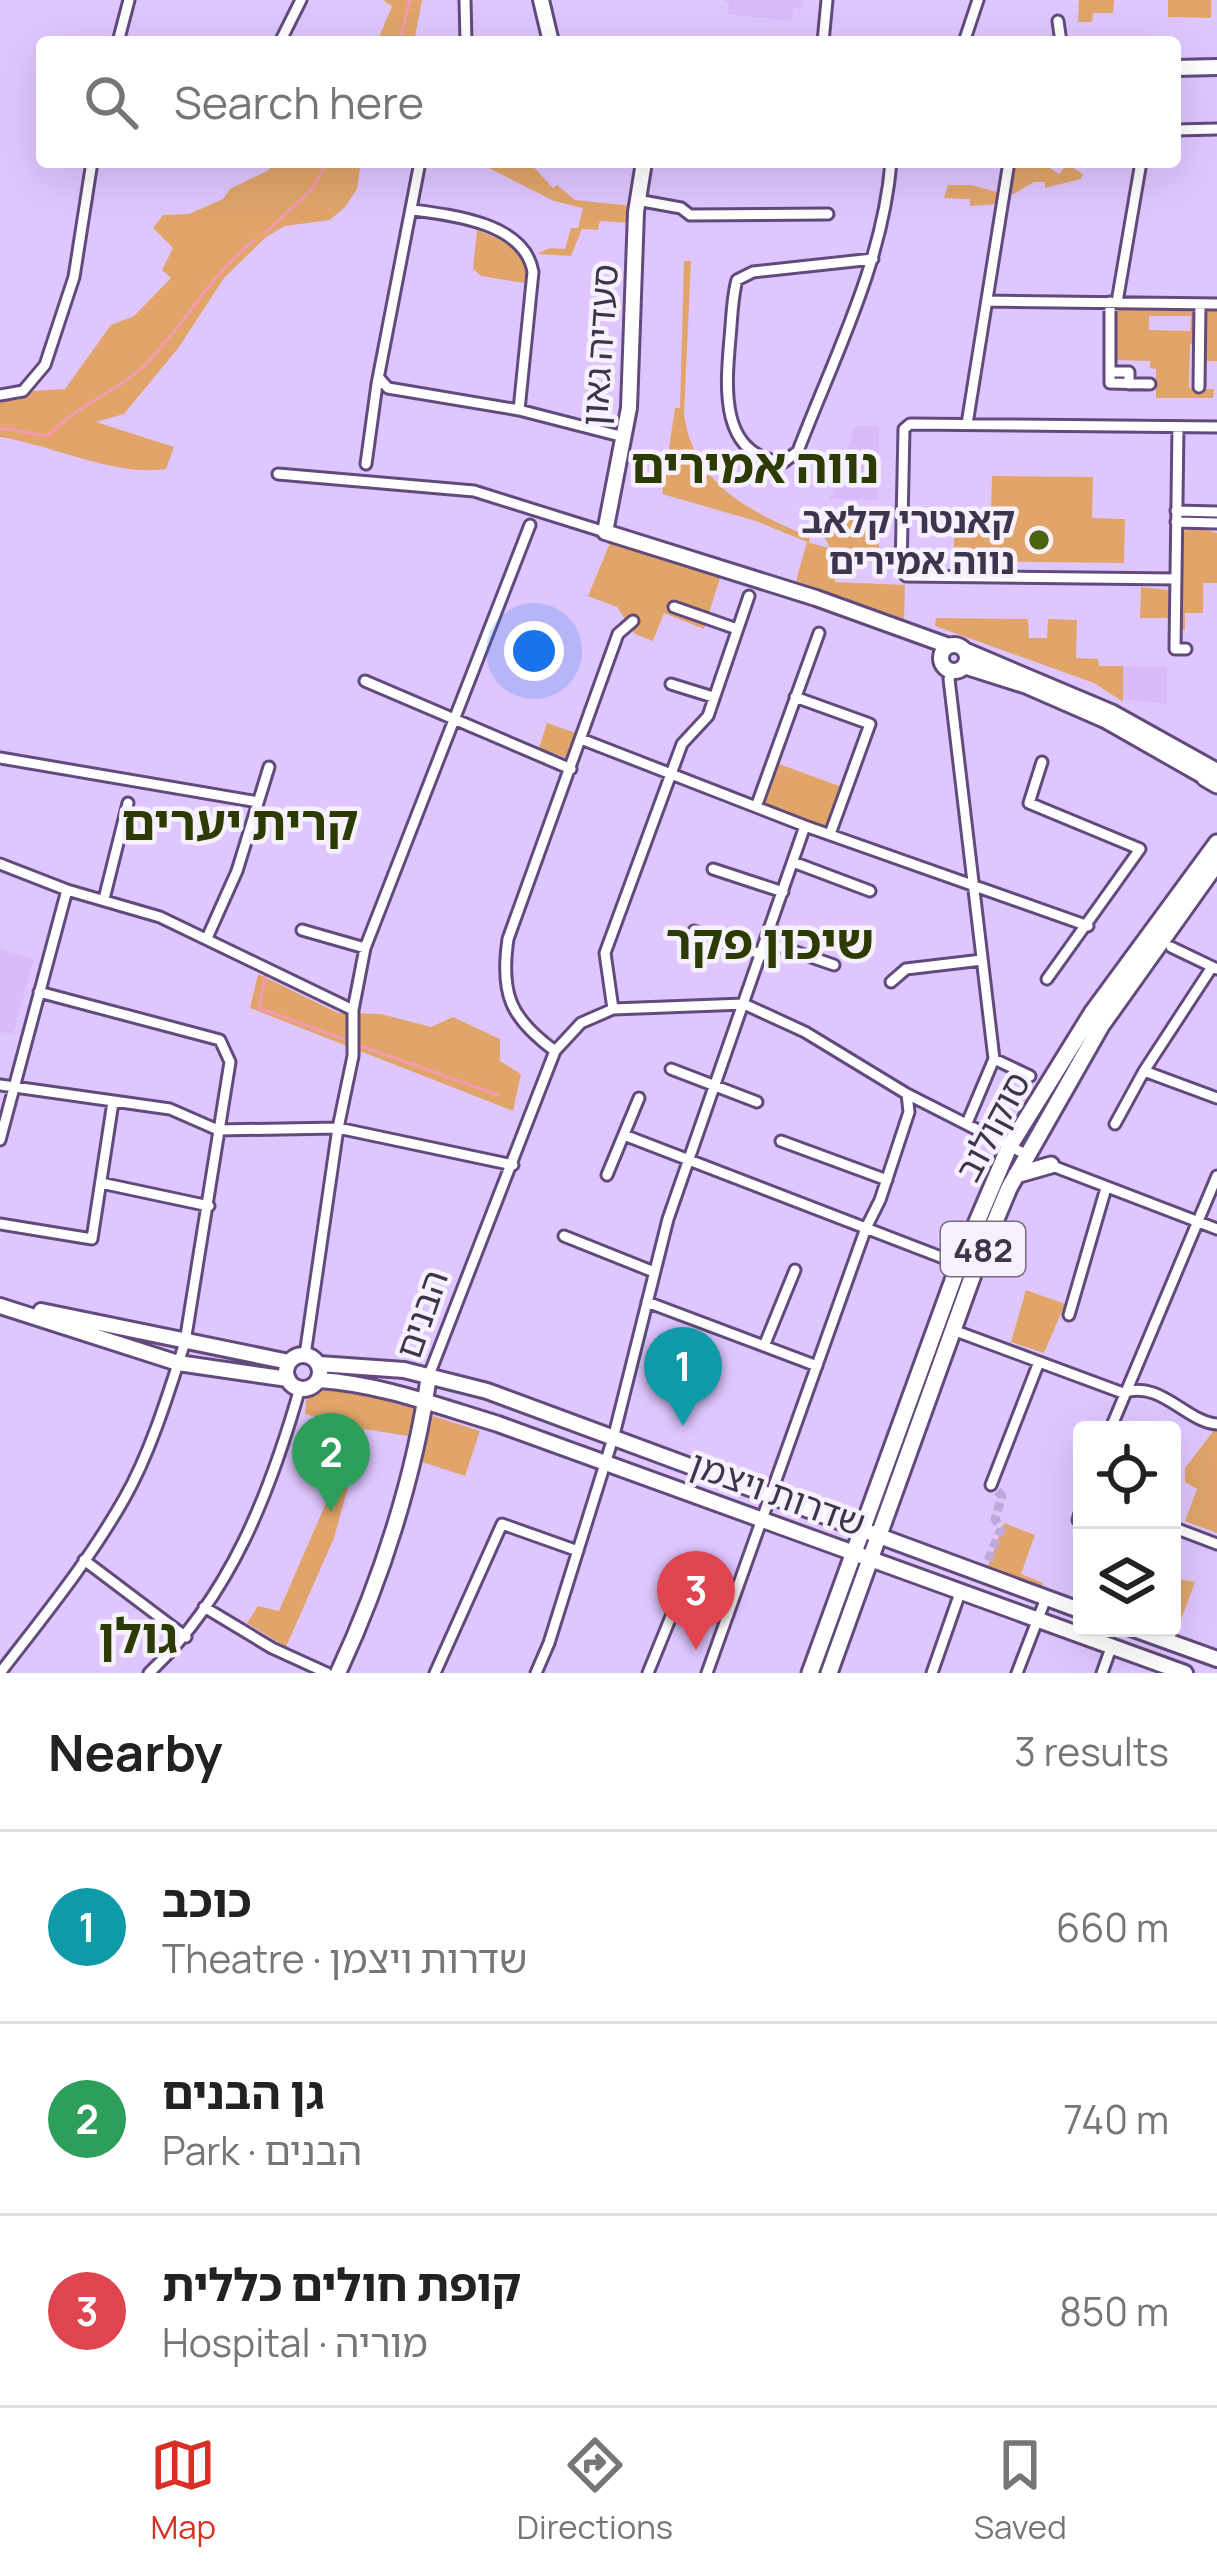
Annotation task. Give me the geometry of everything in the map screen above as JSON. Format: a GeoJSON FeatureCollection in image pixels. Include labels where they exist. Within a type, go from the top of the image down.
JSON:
{"type":"FeatureCollection","features":[{"type":"Feature","properties":{"kind":"main road","name":"סוקולוב"},"geometry":{"type":"LineString","coordinates":[[829,1673],[872,1560],[873,1531],[959,1264],[1009,1147],[1092,1013],[1217,843]]}},
{"type":"Feature","properties":{"kind":"main road","name":"סוקולוב"},"geometry":{"type":"LineString","coordinates":[[810,1673],[848,1555],[873,1531],[1025,1155],[1101,1026],[1217,863]]}},
{"type":"Feature","properties":{"kind":"main road"},"geometry":{"type":"LineString","coordinates":[[1016,1174],[1051,1165]]}},
{"type":"Feature","properties":{"kind":"street"},"geometry":{"type":"LineString","coordinates":[[120,36],[129,0]]}},
{"type":"Feature","properties":{"kind":"street"},"geometry":{"type":"LineString","coordinates":[[283,36],[301,0]]}},
{"type":"Feature","properties":{"kind":"street"},"geometry":{"type":"LineString","coordinates":[[465,36],[466,0]]}},
{"type":"Feature","properties":{"kind":"street"},"geometry":{"type":"LineString","coordinates":[[541,0],[550,36]]}},
{"type":"Feature","properties":{"kind":"street"},"geometry":{"type":"LineString","coordinates":[[824,36],[827,0]]}},
{"type":"Feature","properties":{"kind":"street"},"geometry":{"type":"LineString","coordinates":[[966,36],[978,0]]}},
{"type":"Feature","properties":{"kind":"street"},"geometry":{"type":"LineString","coordinates":[[1058,21],[1060,36]]}},
{"type":"Feature","properties":{"kind":"street"},"geometry":{"type":"LineString","coordinates":[[1181,68],[1217,67]]}},
{"type":"Feature","properties":{"kind":"street"},"geometry":{"type":"LineString","coordinates":[[1181,130],[1217,129]]}},
{"type":"Feature","properties":{"kind":"street"},"geometry":{"type":"LineString","coordinates":[[0,395],[23,391],[45,364],[75,276],[91,168]]}},
{"type":"Feature","properties":{"kind":"street"},"geometry":{"type":"LineString","coordinates":[[366,464],[419,168]]}},
{"type":"Feature","properties":{"kind":"street","name":"סעדיה גאון"},"geometry":{"type":"LineString","coordinates":[[605,532],[632,383],[637,200],[643,168]]}},
{"type":"Feature","properties":{"kind":"street"},"geometry":{"type":"LineString","coordinates":[[873,259],[753,272],[737,280],[726,385],[728,412],[737,435],[751,449],[784,462],[798,451],[873,259],[886,210],[890,168]]}},
{"type":"Feature","properties":{"kind":"street"},"geometry":{"type":"LineString","coordinates":[[967,424],[1008,168]]}},
{"type":"Feature","properties":{"kind":"street"},"geometry":{"type":"LineString","coordinates":[[1140,168],[1114,302],[1109,383],[1150,384]]}},
{"type":"Feature","properties":{"kind":"street"},"geometry":{"type":"LineString","coordinates":[[637,200],[681,208],[690,215],[828,214]]}},
{"type":"Feature","properties":{"kind":"street"},"geometry":{"type":"LineString","coordinates":[[412,210],[452,215],[510,236],[531,259],[519,410]]}},
{"type":"Feature","properties":{"kind":"street"},"geometry":{"type":"LineString","coordinates":[[987,301],[1217,304]]}},
{"type":"Feature","properties":{"kind":"street"},"geometry":{"type":"LineString","coordinates":[[1198,387],[1200,304]]}},
{"type":"Feature","properties":{"kind":"street"},"geometry":{"type":"LineString","coordinates":[[380,380],[388,388],[519,410],[624,437]]}},
{"type":"Feature","properties":{"kind":"street"},"geometry":{"type":"LineString","coordinates":[[1176,579],[906,576],[902,570],[903,433],[910,424],[1217,428]]}},
{"type":"Feature","properties":{"kind":"street"},"geometry":{"type":"LineString","coordinates":[[1178,427],[1176,579],[1182,640]]}},
{"type":"Feature","properties":{"kind":"street"},"geometry":{"type":"LineString","coordinates":[[278,475],[474,491],[816,598],[922,636],[954,658],[1105,720],[1214,779]]}},
{"type":"Feature","properties":{"kind":"street"},"geometry":{"type":"LineString","coordinates":[[1176,516],[1217,512]]}},
{"type":"Feature","properties":{"kind":"street"},"geometry":{"type":"LineString","coordinates":[[1176,516],[1217,523]]}},
{"type":"Feature","properties":{"kind":"street"},"geometry":{"type":"LineString","coordinates":[[149,1673],[186,1637],[241,1549],[265,1500],[292,1376],[304,1355],[353,1056],[353,1010],[365,948],[530,524]]}},
{"type":"Feature","properties":{"kind":"street"},"geometry":{"type":"LineString","coordinates":[[613,1009],[605,952],[682,744],[702,726],[749,596]]}},
{"type":"Feature","properties":{"kind":"street"},"geometry":{"type":"LineString","coordinates":[[674,607],[737,629]]}},
{"type":"Feature","properties":{"kind":"street"},"geometry":{"type":"LineString","coordinates":[[633,621],[619,634],[508,939],[503,969],[506,990],[520,1022],[554,1052],[581,1023],[613,1009],[743,1004],[805,1032],[907,1094],[1025,1155],[1217,1229]]}},
{"type":"Feature","properties":{"kind":"street"},"geometry":{"type":"LineString","coordinates":[[756,807],[819,633]]}},
{"type":"Feature","properties":{"kind":"street"},"geometry":{"type":"LineString","coordinates":[[954,658],[949,680],[994,1059],[967,1123]]}},
{"type":"Feature","properties":{"kind":"street"},"geometry":{"type":"LineString","coordinates":[[365,681],[571,769]]}},
{"type":"Feature","properties":{"kind":"street"},"geometry":{"type":"LineString","coordinates":[[671,684],[713,697]]}},
{"type":"Feature","properties":{"kind":"street"},"geometry":{"type":"LineString","coordinates":[[796,697],[870,724],[830,834]]}},
{"type":"Feature","properties":{"kind":"street"},"geometry":{"type":"LineString","coordinates":[[581,739],[805,826],[1088,926]]}},
{"type":"Feature","properties":{"kind":"street"},"geometry":{"type":"LineString","coordinates":[[0,758],[258,802]]}},
{"type":"Feature","properties":{"kind":"street"},"geometry":{"type":"LineString","coordinates":[[1042,762],[1028,803],[1140,849],[1047,980]]}},
{"type":"Feature","properties":{"kind":"street"},"geometry":{"type":"LineString","coordinates":[[207,938],[237,871],[269,767]]}},
{"type":"Feature","properties":{"kind":"street"},"geometry":{"type":"LineString","coordinates":[[104,899],[128,803]]}},
{"type":"Feature","properties":{"kind":"street"},"geometry":{"type":"LineString","coordinates":[[536,1673],[614,1435],[654,1272],[805,826]]}},
{"type":"Feature","properties":{"kind":"street"},"geometry":{"type":"LineString","coordinates":[[793,862],[870,891]]}},
{"type":"Feature","properties":{"kind":"street"},"geometry":{"type":"LineString","coordinates":[[0,864],[207,938],[353,1010]]}},
{"type":"Feature","properties":{"kind":"street"},"geometry":{"type":"LineString","coordinates":[[713,869],[783,892]]}},
{"type":"Feature","properties":{"kind":"street"},"geometry":{"type":"LineString","coordinates":[[0,1140],[67,890]]}},
{"type":"Feature","properties":{"kind":"street"},"geometry":{"type":"LineString","coordinates":[[302,930],[365,948]]}},
{"type":"Feature","properties":{"kind":"street"},"geometry":{"type":"LineString","coordinates":[[694,931],[763,955]]}},
{"type":"Feature","properties":{"kind":"street"},"geometry":{"type":"LineString","coordinates":[[767,942],[834,965]]}},
{"type":"Feature","properties":{"kind":"street"},"geometry":{"type":"LineString","coordinates":[[1115,1124],[1144,1071],[1215,968],[1171,947]]}},
{"type":"Feature","properties":{"kind":"street"},"geometry":{"type":"LineString","coordinates":[[891,982],[906,969],[982,960]]}},
{"type":"Feature","properties":{"kind":"street"},"geometry":{"type":"LineString","coordinates":[[0,1673],[126,1496],[178,1364],[209,1206],[230,1063],[220,1040],[39,992]]}},
{"type":"Feature","properties":{"kind":"street","name":"הבנים"},"geometry":{"type":"LineString","coordinates":[[338,1673],[361,1623],[392,1528],[429,1376],[554,1052]]}},
{"type":"Feature","properties":{"kind":"street"},"geometry":{"type":"LineString","coordinates":[[994,1059],[1030,1076]]}},
{"type":"Feature","properties":{"kind":"street"},"geometry":{"type":"LineString","coordinates":[[671,1069],[757,1102]]}},
{"type":"Feature","properties":{"kind":"street"},"geometry":{"type":"LineString","coordinates":[[1144,1071],[1217,1098]]}},
{"type":"Feature","properties":{"kind":"street"},"geometry":{"type":"LineString","coordinates":[[0,1085],[170,1109],[218,1130],[338,1128],[513,1165]]}},
{"type":"Feature","properties":{"kind":"street"},"geometry":{"type":"LineString","coordinates":[[706,1673],[887,1180],[909,1112],[907,1094]]}},
{"type":"Feature","properties":{"kind":"street"},"geometry":{"type":"LineString","coordinates":[[608,1174],[639,1098]]}},
{"type":"Feature","properties":{"kind":"street"},"geometry":{"type":"LineString","coordinates":[[0,1224],[92,1238],[113,1102]]}},
{"type":"Feature","properties":{"kind":"street"},"geometry":{"type":"LineString","coordinates":[[624,1135],[959,1264]]}},
{"type":"Feature","properties":{"kind":"street"},"geometry":{"type":"LineString","coordinates":[[781,1141],[887,1180]]}},
{"type":"Feature","properties":{"kind":"street"},"geometry":{"type":"LineString","coordinates":[[1113,1421],[1217,1176]]}},
{"type":"Feature","properties":{"kind":"street"},"geometry":{"type":"LineString","coordinates":[[101,1183],[209,1206]]}},
{"type":"Feature","properties":{"kind":"street"},"geometry":{"type":"LineString","coordinates":[[1069,1315],[1106,1188]]}},
{"type":"Feature","properties":{"kind":"street"},"geometry":{"type":"LineString","coordinates":[[564,1236],[654,1272]]}},
{"type":"Feature","properties":{"kind":"street"},"geometry":{"type":"LineString","coordinates":[[764,1346],[796,1270]]}},
{"type":"Feature","properties":{"kind":"street"},"geometry":{"type":"LineString","coordinates":[[647,1302],[818,1366]]}},
{"type":"Feature","properties":{"kind":"street"},"geometry":{"type":"LineString","coordinates":[[0,1304],[185,1342],[292,1376],[310,1387],[319,1372],[304,1355]]}},
{"type":"Feature","properties":{"kind":"street"},"geometry":{"type":"LineString","coordinates":[[0,1304],[178,1364],[292,1376]]}},
{"type":"Feature","properties":{"kind":"street"},"geometry":{"type":"LineString","coordinates":[[953,1330],[1123,1393],[1141,1390],[1184,1406],[1204,1423],[1217,1424]]}},
{"type":"Feature","properties":{"kind":"street"},"geometry":{"type":"LineString","coordinates":[[991,1485],[1040,1362]]}},
{"type":"Feature","properties":{"kind":"street","name":"שדרות ויצמן"},"geometry":{"type":"LineString","coordinates":[[319,1372],[374,1366],[487,1390],[1073,1608]]}},
{"type":"Feature","properties":{"kind":"street","name":"שדרות ויצמן"},"geometry":{"type":"LineString","coordinates":[[319,1372],[605,1461],[848,1555],[1184,1673]]}},
{"type":"Feature","properties":{"kind":"street"},"geometry":{"type":"LineString","coordinates":[[435,1673],[502,1524],[578,1551]]}},
{"type":"Feature","properties":{"kind":"street"},"geometry":{"type":"LineString","coordinates":[[1177,1529],[1217,1544]]}},
{"type":"Feature","properties":{"kind":"street"},"geometry":{"type":"LineString","coordinates":[[84,1560],[186,1637]]}},
{"type":"Feature","properties":{"kind":"street"},"geometry":{"type":"LineString","coordinates":[[932,1673],[960,1593]]}},
{"type":"Feature","properties":{"kind":"street"},"geometry":{"type":"LineString","coordinates":[[648,1673],[679,1597],[728,1615]]}},
{"type":"Feature","properties":{"kind":"street"},"geometry":{"type":"LineString","coordinates":[[1017,1673],[1046,1598]]}},
{"type":"Feature","properties":{"kind":"street"},"geometry":{"type":"LineString","coordinates":[[204,1607],[272,1648],[327,1673]]}},
{"type":"Feature","properties":{"kind":"street"},"geometry":{"type":"LineString","coordinates":[[1155,1637],[1217,1659]]}},
{"type":"Feature","properties":{"kind":"street"},"geometry":{"type":"LineString","coordinates":[[1102,1673],[1112,1648]]}},
{"type":"Feature","properties":{"kind":"shaded area"},"geometry":{"type":"Polygon","coordinates":[[[383,0],[422,0],[415,36],[380,36],[392,6],[383,0]]]}},
{"type":"Feature","properties":{"kind":"shaded area"},"geometry":{"type":"Polygon","coordinates":[[[723,0],[804,0],[801,9],[793,8],[791,21],[728,14],[729,3],[723,0]]]}},
{"type":"Feature","properties":{"kind":"shaded area"},"geometry":{"type":"Polygon","coordinates":[[[1079,0],[1114,0],[1113,13],[1093,13],[1092,22],[1078,22],[1079,0]]]}},
{"type":"Feature","properties":{"kind":"shaded area"},"geometry":{"type":"Polygon","coordinates":[[[1168,0],[1211,0],[1211,18],[1168,17],[1168,0]]]}},
{"type":"Feature","properties":{"kind":"shaded area"},"geometry":{"type":"Polygon","coordinates":[[[360,168],[357,189],[345,207],[330,220],[285,226],[266,237],[224,278],[179,347],[124,414],[96,422],[174,447],[166,469],[105,464],[0,437],[0,401],[19,400],[31,391],[65,389],[111,325],[134,316],[171,278],[162,270],[173,248],[153,228],[163,215],[189,214],[267,171],[360,168]]]}},
{"type":"Feature","properties":{"kind":"shaded area"},"geometry":{"type":"Polygon","coordinates":[[[489,168],[535,168],[553,188],[557,185],[575,200],[632,206],[632,223],[600,221],[598,230],[582,229],[571,256],[537,254],[550,248],[565,249],[571,228],[578,228],[583,208],[554,201],[489,168]]]}},
{"type":"Feature","properties":{"kind":"shaded area"},"geometry":{"type":"Polygon","coordinates":[[[1050,168],[1059,174],[1064,168],[1073,168],[1083,174],[1081,179],[1045,188],[1045,182],[1034,182],[1005,199],[1010,169],[1050,168]]]}},
{"type":"Feature","properties":{"kind":"shaded area"},"geometry":{"type":"Polygon","coordinates":[[[948,185],[1001,193],[999,204],[970,206],[970,199],[944,198],[948,185]]]}},
{"type":"Feature","properties":{"kind":"shaded area"},"geometry":{"type":"Polygon","coordinates":[[[477,230],[521,254],[530,284],[481,276],[473,269],[477,230]]]}},
{"type":"Feature","properties":{"kind":"shaded area"},"geometry":{"type":"Polygon","coordinates":[[[684,261],[691,261],[684,414],[699,460],[728,493],[810,537],[809,543],[830,548],[823,534],[843,511],[879,511],[879,550],[835,549],[835,582],[905,585],[904,619],[796,581],[807,542],[756,521],[662,494],[675,408],[680,408],[684,261]]]}},
{"type":"Feature","properties":{"kind":"shaded area"},"geometry":{"type":"Polygon","coordinates":[[[1119,308],[1193,309],[1196,343],[1190,344],[1189,388],[1214,389],[1213,398],[1156,398],[1156,369],[1150,368],[1150,361],[1114,360],[1114,318],[1119,308]],[[1149,316],[1149,330],[1190,331],[1191,316],[1149,316]]]}},
{"type":"Feature","properties":{"kind":"shaded area"},"geometry":{"type":"Polygon","coordinates":[[[1204,309],[1217,310],[1217,361],[1203,361],[1204,309]]]}},
{"type":"Feature","properties":{"kind":"shaded area"},"geometry":{"type":"Polygon","coordinates":[[[855,426],[879,426],[878,500],[830,499],[855,426]]]}},
{"type":"Feature","properties":{"kind":"shaded area","name":"קאנטרי קלאב נווה אמירים"},"geometry":{"type":"Polygon","coordinates":[[[992,476],[1093,477],[1092,518],[1125,519],[1124,563],[954,561],[954,516],[991,516],[992,476]]]}},
{"type":"Feature","properties":{"kind":"shaded area"},"geometry":{"type":"Polygon","coordinates":[[[1190,525],[1217,533],[1217,583],[1203,583],[1203,613],[1185,613],[1185,631],[1181,628],[1182,534],[1190,525]]]}},
{"type":"Feature","properties":{"kind":"shaded area"},"geometry":{"type":"Polygon","coordinates":[[[612,538],[722,572],[704,629],[664,613],[653,641],[635,634],[617,607],[588,596],[612,538]]]}},
{"type":"Feature","properties":{"kind":"shaded area"},"geometry":{"type":"Polygon","coordinates":[[[1141,587],[1170,590],[1170,618],[1140,618],[1141,587]]]}},
{"type":"Feature","properties":{"kind":"shaded area"},"geometry":{"type":"Polygon","coordinates":[[[936,618],[1028,619],[1029,638],[1047,638],[1048,619],[1077,620],[1076,658],[1098,659],[1099,666],[1123,666],[1123,702],[1094,683],[935,626],[936,618]]]}},
{"type":"Feature","properties":{"kind":"shaded area"},"geometry":{"type":"Polygon","coordinates":[[[1123,666],[1167,667],[1167,704],[1123,699],[1123,666]]]}},
{"type":"Feature","properties":{"kind":"shaded area"},"geometry":{"type":"Polygon","coordinates":[[[547,723],[576,733],[567,758],[539,748],[547,723]]]}},
{"type":"Feature","properties":{"kind":"shaded area"},"geometry":{"type":"Polygon","coordinates":[[[779,764],[842,787],[827,828],[764,804],[779,764]]]}},
{"type":"Feature","properties":{"kind":"shaded area"},"geometry":{"type":"Polygon","coordinates":[[[0,949],[34,959],[13,1034],[0,1032],[0,949]]]}},
{"type":"Feature","properties":{"kind":"shaded area"},"geometry":{"type":"Polygon","coordinates":[[[258,974],[338,1013],[381,1014],[431,1027],[453,1017],[500,1039],[500,1061],[521,1074],[513,1111],[250,1008],[258,974]]]}},
{"type":"Feature","properties":{"kind":"shaded area"},"geometry":{"type":"Polygon","coordinates":[[[1026,1290],[1065,1304],[1044,1353],[1011,1342],[1026,1290]]]}},
{"type":"Feature","properties":{"kind":"shaded area"},"geometry":{"type":"Polygon","coordinates":[[[319,1388],[356,1392],[415,1409],[408,1436],[364,1429],[334,1538],[286,1647],[247,1623],[258,1606],[279,1611],[333,1487],[346,1426],[305,1414],[307,1392],[319,1388]]]}},
{"type":"Feature","properties":{"kind":"shaded area"},"geometry":{"type":"Polygon","coordinates":[[[433,1416],[480,1431],[465,1476],[419,1461],[433,1416]]]}},
{"type":"Feature","properties":{"kind":"shaded area"},"geometry":{"type":"Polygon","coordinates":[[[1215,1429],[1217,1533],[1185,1521],[1197,1489],[1185,1482],[1185,1468],[1215,1429]]]}},
{"type":"Feature","properties":{"kind":"shaded area"},"geometry":{"type":"Polygon","coordinates":[[[1004,1523],[1035,1535],[1021,1574],[1043,1583],[1040,1591],[986,1571],[1004,1523]]]}},
{"type":"Feature","properties":{"kind":"shaded area"},"geometry":{"type":"Polygon","coordinates":[[[1181,1580],[1195,1582],[1181,1620],[1181,1580]]]}},
{"type":"Feature","properties":{"kind":"waterway"},"geometry":{"type":"LineString","coordinates":[[401,36],[410,0]]}},
{"type":"Feature","properties":{"kind":"waterway"},"geometry":{"type":"LineString","coordinates":[[265,233],[312,189],[324,168]]}},
{"type":"Feature","properties":{"kind":"waterway"},"geometry":{"type":"LineString","coordinates":[[0,428],[48,436],[134,375],[224,268],[255,240]]}},
{"type":"Feature","properties":{"kind":"waterway"},"geometry":{"type":"LineString","coordinates":[[266,971],[259,1008],[349,1041]]}},
{"type":"Feature","properties":{"kind":"waterway"},"geometry":{"type":"LineString","coordinates":[[358,1045],[498,1095]]}},
{"type":"Feature","properties":{"kind":"tunnel"},"geometry":{"type":"LineString","coordinates":[[983,1573],[1001,1529],[995,1519],[1002,1496],[991,1485]]}},
{"type":"Feature","properties":{"kind":"place","name":"קאנטרי קלאב נווה אמירים"},"geometry":{"type":"Point","coordinates":[1039,540]}},
{"type":"Feature","properties":{"kind":"place","name":"כוכב"},"geometry":{"type":"Point","coordinates":[683,1426]}},
{"type":"Feature","properties":{"kind":"place","name":"גן הבנים"},"geometry":{"type":"Point","coordinates":[331,1512]}},
{"type":"Feature","properties":{"kind":"place","name":"קופת חולים כללית"},"geometry":{"type":"Point","coordinates":[696,1650]}},
{"type":"Feature","properties":{"kind":"district","name":"נווה אמירים"},"geometry":{"type":"Point","coordinates":[755,464]}},
{"type":"Feature","properties":{"kind":"district","name":"קרית יערים"},"geometry":{"type":"Point","coordinates":[240,821]}},
{"type":"Feature","properties":{"kind":"district","name":"שיכון פקר"},"geometry":{"type":"Point","coordinates":[770,940]}},
{"type":"Feature","properties":{"kind":"district","name":"גולן"},"geometry":{"type":"Point","coordinates":[138,1634]}}]}
